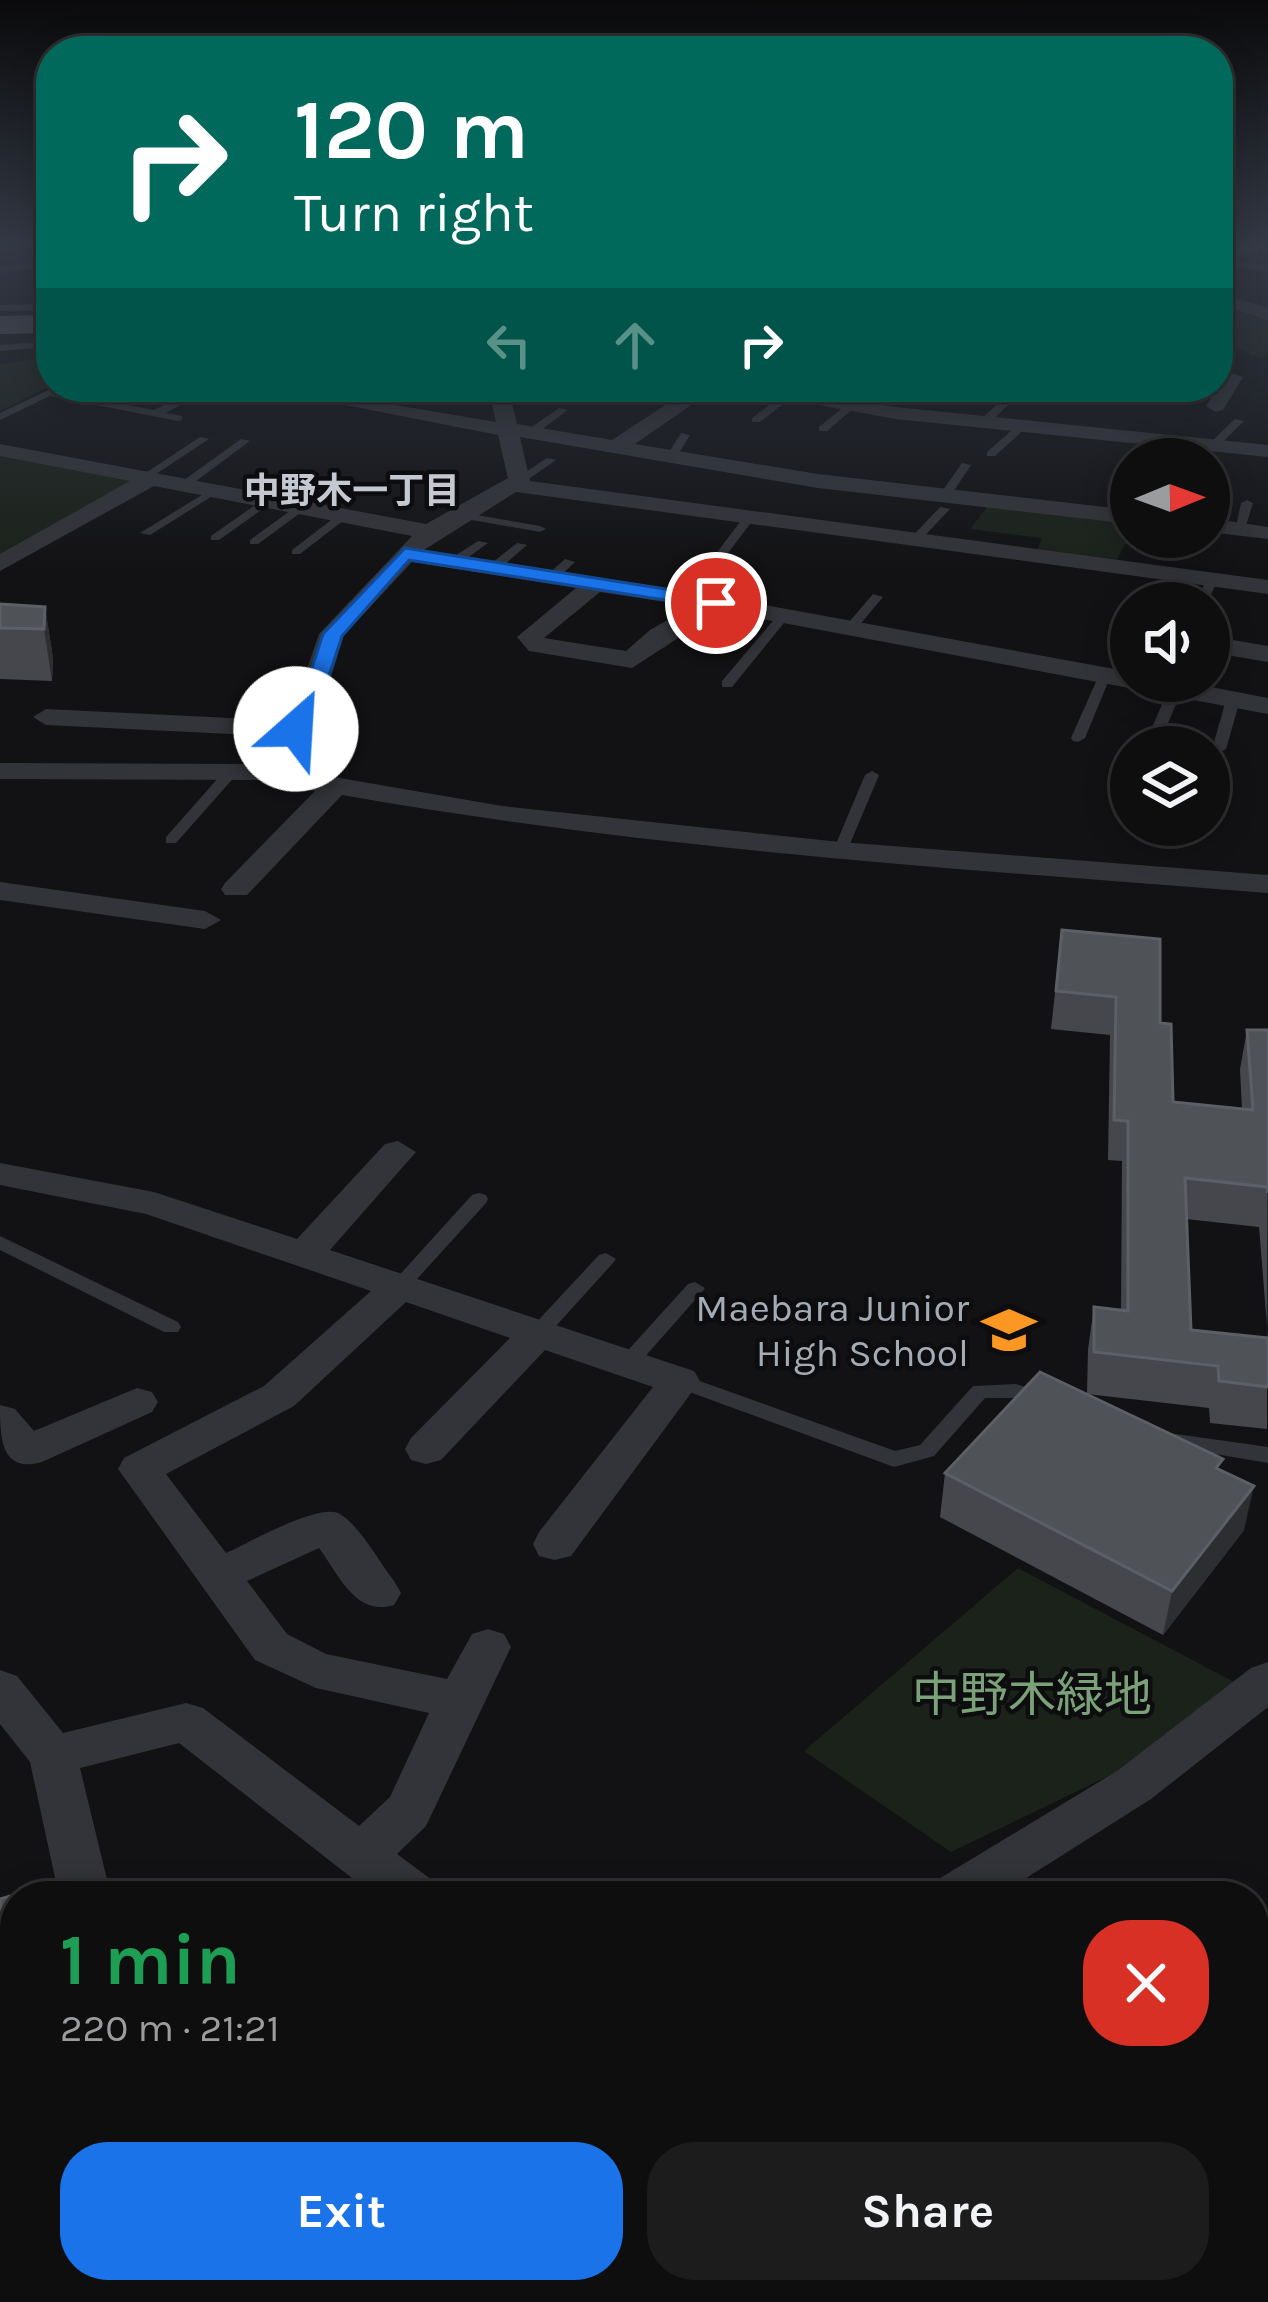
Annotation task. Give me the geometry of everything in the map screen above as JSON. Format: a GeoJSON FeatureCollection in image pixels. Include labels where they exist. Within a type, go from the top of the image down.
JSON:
{"type":"FeatureCollection","features":[{"type":"Feature","properties":{"kind":"street"},"geometry":{"type":"LineString","coordinates":[[342,402],[945,503],[1110,515]]}},
{"type":"Feature","properties":{"kind":"street"},"geometry":{"type":"LineString","coordinates":[[504,402],[517,431],[516,483]]}},
{"type":"Feature","properties":{"kind":"street"},"geometry":{"type":"LineString","coordinates":[[614,448],[684,402]]}},
{"type":"Feature","properties":{"kind":"street"},"geometry":{"type":"LineString","coordinates":[[828,402],[1136,438]]}},
{"type":"Feature","properties":{"kind":"street"},"geometry":{"type":"LineString","coordinates":[[1216,406],[1218,402]]}},
{"type":"Feature","properties":{"kind":"street"},"geometry":{"type":"LineString","coordinates":[[1230,448],[1267,450]]}},
{"type":"Feature","properties":{"kind":"street"},"geometry":{"type":"LineString","coordinates":[[0,450],[272,498],[429,532]]}},
{"type":"Feature","properties":{"kind":"street"},"geometry":{"type":"LineString","coordinates":[[0,564],[149,477]]}},
{"type":"Feature","properties":{"kind":"street"},"geometry":{"type":"LineString","coordinates":[[244,772],[305,719],[332,634],[405,554],[429,532],[516,483],[1147,582]]}},
{"type":"Feature","properties":{"kind":"street"},"geometry":{"type":"LineString","coordinates":[[1230,528],[1266,533]]}},
{"type":"Feature","properties":{"kind":"street"},"geometry":{"type":"LineString","coordinates":[[405,554],[492,569],[560,570],[592,586],[785,613],[1110,675]]}},
{"type":"Feature","properties":{"kind":"street"},"geometry":{"type":"LineString","coordinates":[[592,586],[530,637],[538,646],[632,660],[659,635],[716,603]]}},
{"type":"Feature","properties":{"kind":"street"},"geometry":{"type":"LineString","coordinates":[[1230,590],[1268,587]]}},
{"type":"Feature","properties":{"kind":"street"},"geometry":{"type":"LineString","coordinates":[[1230,648],[1268,654]]}},
{"type":"Feature","properties":{"kind":"street"},"geometry":{"type":"LineString","coordinates":[[1230,699],[1268,706]]}},
{"type":"Feature","properties":{"kind":"street"},"geometry":{"type":"LineString","coordinates":[[46,716],[296,729]]}},
{"type":"Feature","properties":{"kind":"street"},"geometry":{"type":"LineString","coordinates":[[0,771],[244,772],[502,815],[840,851],[1268,884]]}},
{"type":"Feature","properties":{"kind":"street"},"geometry":{"type":"LineString","coordinates":[[236,889],[335,786]]}},
{"type":"Feature","properties":{"kind":"street"},"geometry":{"type":"LineString","coordinates":[[0,891],[206,920]]}},
{"type":"Feature","properties":{"kind":"street"},"geometry":{"type":"LineString","coordinates":[[305,1254],[398,1152]]}},
{"type":"Feature","properties":{"kind":"street"},"geometry":{"type":"LineString","coordinates":[[2,1178],[154,1204],[680,1381],[555,1544]]}},
{"type":"Feature","properties":{"kind":"street"},"geometry":{"type":"LineString","coordinates":[[401,1286],[279,1396],[139,1469],[271,1647],[316,1670],[459,1701]]}},
{"type":"Feature","properties":{"kind":"street"},"geometry":{"type":"LineString","coordinates":[[426,1449],[539,1332]]}},
{"type":"Feature","properties":{"kind":"street"},"geometry":{"type":"LineString","coordinates":[[0,1419],[27,1451],[137,1402]]}},
{"type":"Feature","properties":{"kind":"street"},"geometry":{"type":"LineString","coordinates":[[217,1576],[326,1526],[378,1593]]}},
{"type":"Feature","properties":{"kind":"street"},"geometry":{"type":"LineString","coordinates":[[359,1858],[409,1811],[488,1647]]}},
{"type":"Feature","properties":{"kind":"street"},"geometry":{"type":"LineString","coordinates":[[990,1881],[1134,1786],[1268,1681]]}},
{"type":"Feature","properties":{"kind":"street"},"geometry":{"type":"LineString","coordinates":[[0,1689],[53,1755],[82,1881]]}},
{"type":"Feature","properties":{"kind":"street"},"geometry":{"type":"LineString","coordinates":[[53,1755],[186,1722],[393,1881]]}},
{"type":"Feature","properties":{"kind":"lane"},"geometry":{"type":"LineString","coordinates":[[0,417],[36,400]]}},
{"type":"Feature","properties":{"kind":"lane"},"geometry":{"type":"LineString","coordinates":[[101,402],[178,418]]}},
{"type":"Feature","properties":{"kind":"lane"},"geometry":{"type":"LineString","coordinates":[[155,413],[178,402]]}},
{"type":"Feature","properties":{"kind":"lane"},"geometry":{"type":"LineString","coordinates":[[757,420],[778,402]]}},
{"type":"Feature","properties":{"kind":"lane"},"geometry":{"type":"LineString","coordinates":[[985,422],[1006,402]]}},
{"type":"Feature","properties":{"kind":"lane"},"geometry":{"type":"LineString","coordinates":[[824,429],[850,407]]}},
{"type":"Feature","properties":{"kind":"lane"},"geometry":{"type":"LineString","coordinates":[[517,431],[562,410]]}},
{"type":"Feature","properties":{"kind":"lane"},"geometry":{"type":"LineString","coordinates":[[1222,438],[1239,421]]}},
{"type":"Feature","properties":{"kind":"lane"},"geometry":{"type":"LineString","coordinates":[[991,454],[1024,425]]}},
{"type":"Feature","properties":{"kind":"lane"},"geometry":{"type":"LineString","coordinates":[[670,459],[686,435]]}},
{"type":"Feature","properties":{"kind":"lane"},"geometry":{"type":"LineString","coordinates":[[149,477],[204,439]]}},
{"type":"Feature","properties":{"kind":"lane"},"geometry":{"type":"LineString","coordinates":[[188,482],[245,441]]}},
{"type":"Feature","properties":{"kind":"lane"},"geometry":{"type":"LineString","coordinates":[[516,483],[551,460]]}},
{"type":"Feature","properties":{"kind":"lane"},"geometry":{"type":"LineString","coordinates":[[912,543],[945,503],[966,465]]}},
{"type":"Feature","properties":{"kind":"lane"},"geometry":{"type":"LineString","coordinates":[[146,533],[218,488]]}},
{"type":"Feature","properties":{"kind":"lane"},"geometry":{"type":"LineString","coordinates":[[215,538],[272,498]]}},
{"type":"Feature","properties":{"kind":"lane"},"geometry":{"type":"LineString","coordinates":[[1240,529],[1247,503]]}},
{"type":"Feature","properties":{"kind":"lane"},"geometry":{"type":"LineString","coordinates":[[254,542],[305,505]]}},
{"type":"Feature","properties":{"kind":"lane"},"geometry":{"type":"LineString","coordinates":[[296,552],[347,513]]}},
{"type":"Feature","properties":{"kind":"lane"},"geometry":{"type":"LineString","coordinates":[[459,515],[540,530]]}},
{"type":"Feature","properties":{"kind":"lane"},"geometry":{"type":"LineString","coordinates":[[718,559],[747,520]]}},
{"type":"Feature","properties":{"kind":"lane"},"geometry":{"type":"LineString","coordinates":[[454,562],[482,543]]}},
{"type":"Feature","properties":{"kind":"lane"},"geometry":{"type":"LineString","coordinates":[[492,569],[521,545]]}},
{"type":"Feature","properties":{"kind":"lane"},"geometry":{"type":"LineString","coordinates":[[853,625],[877,597]]}},
{"type":"Feature","properties":{"kind":"lane"},"geometry":{"type":"LineString","coordinates":[[727,684],[785,613]]}},
{"type":"Feature","properties":{"kind":"lane"},"geometry":{"type":"LineString","coordinates":[[1078,737],[1110,697]]}},
{"type":"Feature","properties":{"kind":"lane"},"geometry":{"type":"LineString","coordinates":[[1226,726],[1233,700]]}},
{"type":"Feature","properties":{"kind":"lane"},"geometry":{"type":"LineString","coordinates":[[171,840],[244,772]]}},
{"type":"Feature","properties":{"kind":"lane"},"geometry":{"type":"LineString","coordinates":[[840,851],[872,776]]}},
{"type":"Feature","properties":{"kind":"lane"},"geometry":{"type":"LineString","coordinates":[[401,1286],[479,1199]]}},
{"type":"Feature","properties":{"kind":"lane"},"geometry":{"type":"LineString","coordinates":[[0,1242],[171,1327]]}},
{"type":"Feature","properties":{"kind":"lane"},"geometry":{"type":"LineString","coordinates":[[539,1332],[606,1259]]}},
{"type":"Feature","properties":{"kind":"lane"},"geometry":{"type":"LineString","coordinates":[[628,1363],[695,1288]]}},
{"type":"Feature","properties":{"kind":"lane"},"geometry":{"type":"LineString","coordinates":[[680,1381],[894,1459],[927,1451],[980,1391],[1016,1391],[1057,1404]]}},
{"type":"Feature","properties":{"kind":"lane"},"geometry":{"type":"LineString","coordinates":[[1138,1430],[1178,1443],[1268,1455]]}},
{"type":"Feature","properties":{"kind":"green space"},"geometry":{"type":"Polygon","coordinates":[[[36,358],[36,393],[0,411],[0,364],[36,358]]]}},
{"type":"Feature","properties":{"kind":"green space"},"geometry":{"type":"Polygon","coordinates":[[[0,455],[135,480],[0,556],[0,455]]]}},
{"type":"Feature","properties":{"kind":"green space"},"geometry":{"type":"Polygon","coordinates":[[[989,505],[1110,518],[1110,558],[1118,558],[1115,563],[1036,554],[1042,538],[970,529],[989,505]]]}},
{"type":"Feature","properties":{"kind":"green space","name":"中野木緑地"},"geometry":{"type":"Polygon","coordinates":[[[1018,1568],[1236,1683],[1117,1772],[951,1852],[804,1751],[1018,1568]]]}},
{"type":"Feature","properties":{"kind":"building"},"geometry":{"type":"Polygon","coordinates":[[[0,604],[45,607],[44,629],[0,628],[0,604]]]}},
{"type":"Feature","properties":{"kind":"building"},"geometry":{"type":"Polygon","coordinates":[[[1062,930],[1160,939],[1160,1023],[1171,1024],[1173,1102],[1253,1110],[1247,1030],[1268,1030],[1268,1193],[1267,1187],[1185,1178],[1191,1330],[1268,1338],[1268,1387],[1219,1381],[1218,1366],[1094,1352],[1094,1307],[1128,1311],[1128,1121],[1114,1120],[1116,997],[1056,991],[1062,930]]]}},
{"type":"Feature","properties":{"kind":"building"},"geometry":{"type":"Polygon","coordinates":[[[1040,1372],[1223,1459],[1216,1468],[1254,1486],[1172,1591],[945,1473],[1040,1372]]]}},
{"type":"Feature","properties":{"kind":"place","name":"Maebara Junior High School"},"geometry":{"type":"Point","coordinates":[1009,1330]}},
{"type":"Feature","properties":{"kind":"district","name":"中野木一丁目"},"geometry":{"type":"Point","coordinates":[352,491]}},
{"type":"Feature","properties":{"kind":"route"},"geometry":{"type":"LineString","coordinates":[[296,729],[305,719],[326,664],[332,634],[405,554],[716,603]]}}]}
